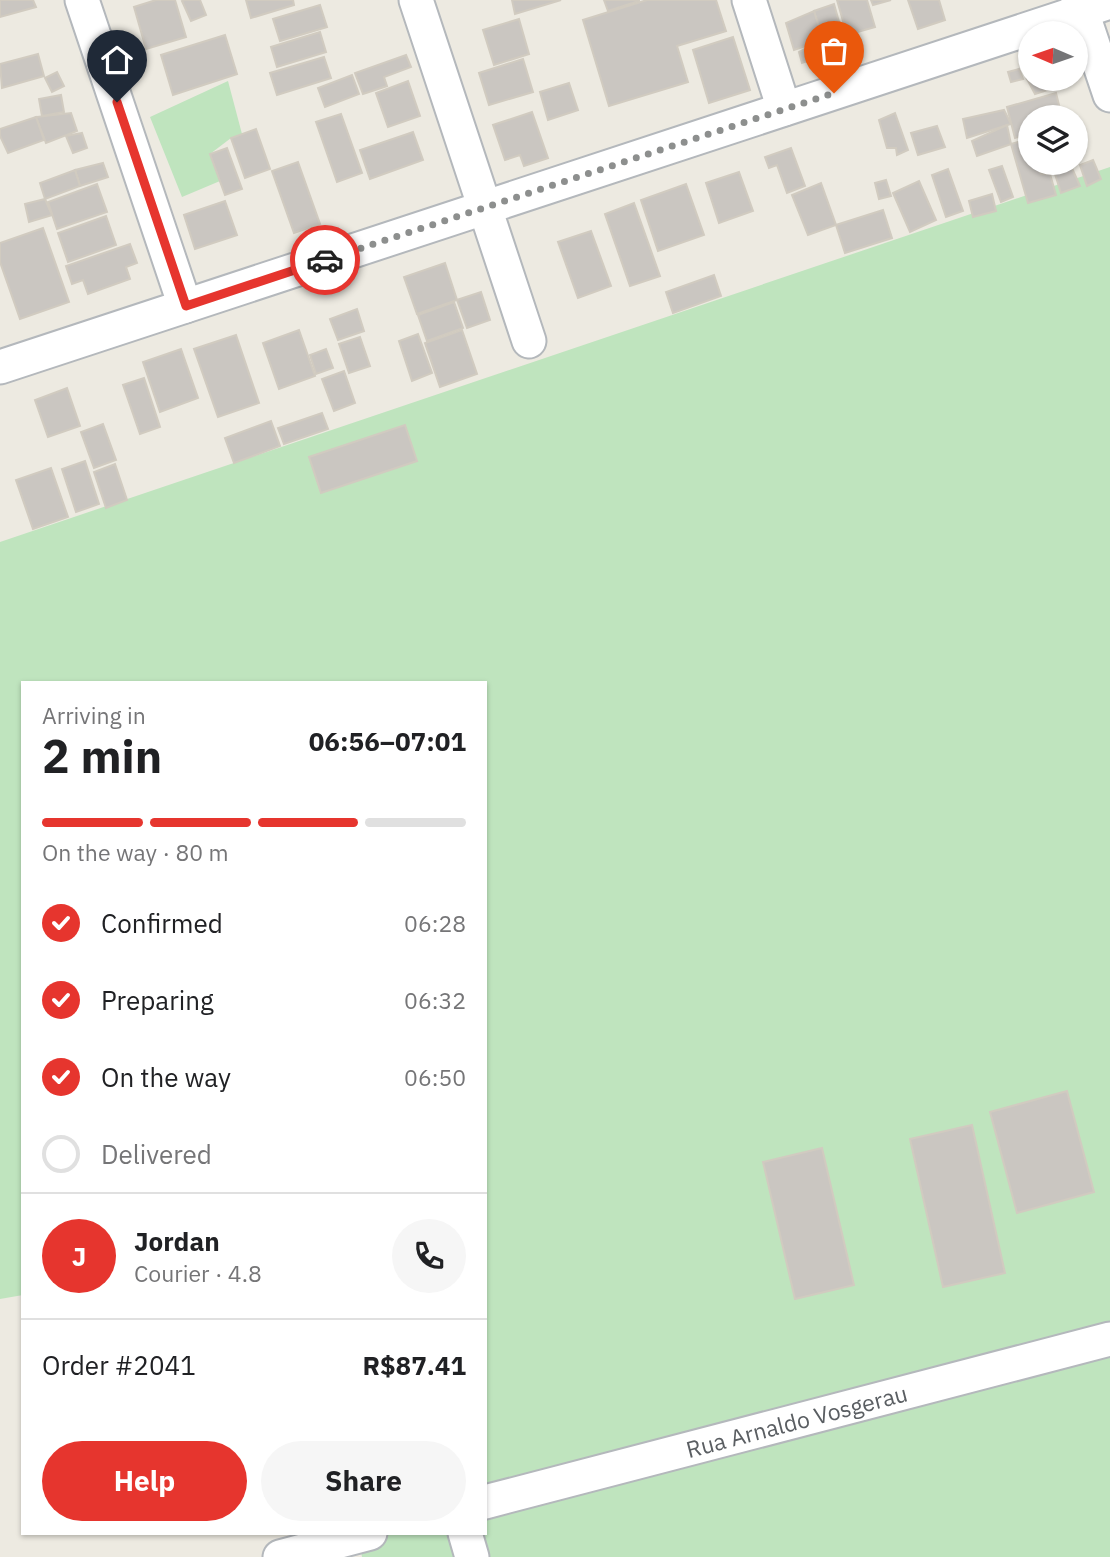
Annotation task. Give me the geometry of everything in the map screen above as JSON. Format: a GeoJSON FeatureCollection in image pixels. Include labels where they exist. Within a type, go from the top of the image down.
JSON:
{"type":"FeatureCollection","features":[{"type":"Feature","properties":{"kind":"street"},"geometry":{"type":"LineString","coordinates":[[82,0],[186,306]]}},
{"type":"Feature","properties":{"kind":"street"},"geometry":{"type":"LineString","coordinates":[[416,0],[529,341]]}},
{"type":"Feature","properties":{"kind":"street"},"geometry":{"type":"LineString","coordinates":[[749,0],[784,109]]}},
{"type":"Feature","properties":{"kind":"street"},"geometry":{"type":"LineString","coordinates":[[0,367],[784,109],[1090,4],[1110,95]]}},
{"type":"Feature","properties":{"kind":"street","name":"Rua Arnaldo Vosgerau"},"geometry":{"type":"LineString","coordinates":[[487,1501],[1110,1339]]}},
{"type":"Feature","properties":{"kind":"street"},"geometry":{"type":"LineString","coordinates":[[280,1557],[362,1535]]}},
{"type":"Feature","properties":{"kind":"street"},"geometry":{"type":"LineString","coordinates":[[466,1535],[472,1557]]}},
{"type":"Feature","properties":{"kind":"green space"},"geometry":{"type":"Polygon","coordinates":[[[228,81],[242,134],[231,138],[210,154],[220,181],[182,197],[150,117],[228,81]]]}},
{"type":"Feature","properties":{"kind":"green space"},"geometry":{"type":"Polygon","coordinates":[[[1110,167],[1110,1557],[362,1557],[358,1535],[487,1535],[487,681],[21,681],[21,1295],[0,1299],[0,542],[1110,167]]]}},
{"type":"Feature","properties":{"kind":"building"},"geometry":{"type":"Polygon","coordinates":[[[0,0],[33,0],[36,7],[0,17],[0,0]]]}},
{"type":"Feature","properties":{"kind":"building"},"geometry":{"type":"Polygon","coordinates":[[[156,0],[175,0],[186,37],[146,49],[134,7],[156,0]]]}},
{"type":"Feature","properties":{"kind":"building"},"geometry":{"type":"Polygon","coordinates":[[[200,0],[206,15],[191,21],[182,1],[200,0]]]}},
{"type":"Feature","properties":{"kind":"building"},"geometry":{"type":"Polygon","coordinates":[[[246,0],[293,0],[294,5],[251,18],[246,0]]]}},
{"type":"Feature","properties":{"kind":"building"},"geometry":{"type":"Polygon","coordinates":[[[512,0],[561,0],[515,14],[512,0]]]}},
{"type":"Feature","properties":{"kind":"building"},"geometry":{"type":"Polygon","coordinates":[[[604,0],[639,0],[639,1],[608,11],[604,0]]]}},
{"type":"Feature","properties":{"kind":"building"},"geometry":{"type":"Polygon","coordinates":[[[647,0],[716,0],[726,31],[677,46],[688,82],[609,106],[583,20],[647,0]]]}},
{"type":"Feature","properties":{"kind":"building"},"geometry":{"type":"Polygon","coordinates":[[[837,0],[867,0],[875,27],[847,35],[837,0]]]}},
{"type":"Feature","properties":{"kind":"building"},"geometry":{"type":"Polygon","coordinates":[[[871,0],[891,0],[873,5],[871,0]]]}},
{"type":"Feature","properties":{"kind":"building"},"geometry":{"type":"Polygon","coordinates":[[[908,0],[939,0],[945,20],[918,29],[908,0]]]}},
{"type":"Feature","properties":{"kind":"building"},"geometry":{"type":"Polygon","coordinates":[[[834,4],[843,36],[823,40],[814,11],[834,4]]]}},
{"type":"Feature","properties":{"kind":"building"},"geometry":{"type":"Polygon","coordinates":[[[320,5],[327,27],[280,41],[273,19],[320,5]]]}},
{"type":"Feature","properties":{"kind":"building"},"geometry":{"type":"Polygon","coordinates":[[[814,11],[823,40],[794,50],[786,23],[814,11]]]}},
{"type":"Feature","properties":{"kind":"building"},"geometry":{"type":"Polygon","coordinates":[[[519,19],[529,54],[494,65],[483,30],[519,19]]]}},
{"type":"Feature","properties":{"kind":"building"},"geometry":{"type":"Polygon","coordinates":[[[320,32],[326,52],[277,67],[271,47],[320,32]]]}},
{"type":"Feature","properties":{"kind":"building"},"geometry":{"type":"Polygon","coordinates":[[[225,35],[237,74],[173,95],[161,55],[225,35]]]}},
{"type":"Feature","properties":{"kind":"building"},"geometry":{"type":"Polygon","coordinates":[[[733,37],[750,90],[709,103],[693,50],[733,37]]]}},
{"type":"Feature","properties":{"kind":"building"},"geometry":{"type":"Polygon","coordinates":[[[823,40],[826,54],[802,63],[799,52],[823,40]]]}},
{"type":"Feature","properties":{"kind":"building"},"geometry":{"type":"Polygon","coordinates":[[[38,54],[44,76],[2,88],[0,64],[38,54]]]}},
{"type":"Feature","properties":{"kind":"building"},"geometry":{"type":"Polygon","coordinates":[[[406,55],[411,67],[384,77],[387,86],[363,94],[355,73],[406,55]]]}},
{"type":"Feature","properties":{"kind":"building"},"geometry":{"type":"Polygon","coordinates":[[[324,57],[331,78],[277,95],[270,73],[324,57]]]}},
{"type":"Feature","properties":{"kind":"building"},"geometry":{"type":"Polygon","coordinates":[[[523,59],[533,92],[489,105],[479,73],[523,59]]]}},
{"type":"Feature","properties":{"kind":"building"},"geometry":{"type":"Polygon","coordinates":[[[1018,69],[1018,80],[1011,82],[1008,72],[1018,69]]]}},
{"type":"Feature","properties":{"kind":"building"},"geometry":{"type":"Polygon","coordinates":[[[57,72],[64,86],[52,92],[45,78],[57,72]]]}},
{"type":"Feature","properties":{"kind":"building"},"geometry":{"type":"Polygon","coordinates":[[[352,75],[359,94],[325,107],[318,88],[352,75]]]}},
{"type":"Feature","properties":{"kind":"building"},"geometry":{"type":"Polygon","coordinates":[[[408,81],[420,116],[388,127],[376,93],[408,81]]]}},
{"type":"Feature","properties":{"kind":"building"},"geometry":{"type":"Polygon","coordinates":[[[569,83],[578,110],[548,120],[540,92],[569,83]]]}},
{"type":"Feature","properties":{"kind":"building"},"geometry":{"type":"Polygon","coordinates":[[[1056,93],[1059,105],[1018,105],[1018,137],[1015,138],[1007,107],[1056,93]]]}},
{"type":"Feature","properties":{"kind":"building"},"geometry":{"type":"Polygon","coordinates":[[[61,95],[64,112],[42,116],[39,99],[61,95]]]}},
{"type":"Feature","properties":{"kind":"building"},"geometry":{"type":"Polygon","coordinates":[[[1004,110],[1011,124],[967,138],[963,119],[1004,110]]]}},
{"type":"Feature","properties":{"kind":"building"},"geometry":{"type":"Polygon","coordinates":[[[532,112],[548,158],[524,166],[520,155],[505,160],[493,125],[532,112]]]}},
{"type":"Feature","properties":{"kind":"building"},"geometry":{"type":"Polygon","coordinates":[[[71,113],[77,131],[46,143],[36,117],[71,113]]]}},
{"type":"Feature","properties":{"kind":"building"},"geometry":{"type":"Polygon","coordinates":[[[895,113],[908,150],[897,155],[896,148],[887,148],[879,120],[895,113]]]}},
{"type":"Feature","properties":{"kind":"building"},"geometry":{"type":"Polygon","coordinates":[[[341,114],[362,173],[337,182],[316,122],[341,114]]]}},
{"type":"Feature","properties":{"kind":"building"},"geometry":{"type":"Polygon","coordinates":[[[36,117],[44,140],[8,153],[0,136],[0,129],[36,117]]]}},
{"type":"Feature","properties":{"kind":"building"},"geometry":{"type":"Polygon","coordinates":[[[1007,125],[1011,144],[977,156],[972,141],[1007,125]]]}},
{"type":"Feature","properties":{"kind":"building"},"geometry":{"type":"Polygon","coordinates":[[[937,126],[945,147],[918,155],[911,133],[937,126]]]}},
{"type":"Feature","properties":{"kind":"building"},"geometry":{"type":"Polygon","coordinates":[[[256,129],[270,169],[245,178],[231,138],[256,129]]]}},
{"type":"Feature","properties":{"kind":"building"},"geometry":{"type":"Polygon","coordinates":[[[413,132],[423,160],[370,179],[360,150],[413,132]]]}},
{"type":"Feature","properties":{"kind":"building"},"geometry":{"type":"Polygon","coordinates":[[[82,133],[87,148],[73,153],[66,136],[82,133]]]}},
{"type":"Feature","properties":{"kind":"building"},"geometry":{"type":"Polygon","coordinates":[[[1018,142],[1018,168],[1011,144],[1018,142]]]}},
{"type":"Feature","properties":{"kind":"building"},"geometry":{"type":"Polygon","coordinates":[[[227,148],[242,189],[225,195],[210,154],[227,148]]]}},
{"type":"Feature","properties":{"kind":"building"},"geometry":{"type":"Polygon","coordinates":[[[791,148],[805,186],[787,193],[777,165],[769,168],[765,157],[791,148]]]}},
{"type":"Feature","properties":{"kind":"building"},"geometry":{"type":"Polygon","coordinates":[[[1093,160],[1101,179],[1087,186],[1083,175],[1088,175],[1088,162],[1093,160]]]}},
{"type":"Feature","properties":{"kind":"building"},"geometry":{"type":"Polygon","coordinates":[[[298,162],[320,224],[294,233],[272,171],[298,162]]]}},
{"type":"Feature","properties":{"kind":"building"},"geometry":{"type":"Polygon","coordinates":[[[103,163],[108,177],[80,186],[75,170],[103,163]]]}},
{"type":"Feature","properties":{"kind":"building"},"geometry":{"type":"Polygon","coordinates":[[[1002,166],[1013,197],[1001,202],[989,170],[1002,166]]]}},
{"type":"Feature","properties":{"kind":"building"},"geometry":{"type":"Polygon","coordinates":[[[948,169],[963,211],[946,217],[932,175],[948,169]]]}},
{"type":"Feature","properties":{"kind":"building"},"geometry":{"type":"Polygon","coordinates":[[[75,170],[80,186],[45,199],[40,183],[75,170]]]}},
{"type":"Feature","properties":{"kind":"building"},"geometry":{"type":"Polygon","coordinates":[[[739,172],[753,211],[719,223],[706,183],[739,172]]]}},
{"type":"Feature","properties":{"kind":"building"},"geometry":{"type":"Polygon","coordinates":[[[1020,175],[1050,175],[1056,195],[1028,203],[1020,175]]]}},
{"type":"Feature","properties":{"kind":"building"},"geometry":{"type":"Polygon","coordinates":[[[1055,175],[1075,175],[1080,186],[1061,193],[1055,175]]]}},
{"type":"Feature","properties":{"kind":"building"},"geometry":{"type":"Polygon","coordinates":[[[886,180],[891,196],[879,199],[875,183],[886,180]]]}},
{"type":"Feature","properties":{"kind":"building"},"geometry":{"type":"Polygon","coordinates":[[[919,181],[936,220],[910,232],[893,193],[919,181]]]}},
{"type":"Feature","properties":{"kind":"building"},"geometry":{"type":"Polygon","coordinates":[[[821,183],[836,225],[808,235],[792,195],[821,183]]]}},
{"type":"Feature","properties":{"kind":"building"},"geometry":{"type":"Polygon","coordinates":[[[97,184],[107,212],[57,229],[48,202],[97,184]]]}},
{"type":"Feature","properties":{"kind":"building"},"geometry":{"type":"Polygon","coordinates":[[[686,184],[704,235],[658,251],[641,200],[686,184]]]}},
{"type":"Feature","properties":{"kind":"building"},"geometry":{"type":"Polygon","coordinates":[[[992,194],[996,211],[973,217],[969,201],[992,194]]]}},
{"type":"Feature","properties":{"kind":"building"},"geometry":{"type":"Polygon","coordinates":[[[45,199],[52,215],[29,222],[25,204],[45,199]]]}},
{"type":"Feature","properties":{"kind":"building"},"geometry":{"type":"Polygon","coordinates":[[[225,201],[237,235],[195,249],[184,215],[225,201]]]}},
{"type":"Feature","properties":{"kind":"building"},"geometry":{"type":"Polygon","coordinates":[[[634,203],[660,276],[630,286],[605,214],[634,203]]]}},
{"type":"Feature","properties":{"kind":"building"},"geometry":{"type":"Polygon","coordinates":[[[883,210],[892,238],[845,253],[836,225],[883,210]]]}},
{"type":"Feature","properties":{"kind":"building"},"geometry":{"type":"Polygon","coordinates":[[[106,216],[116,245],[68,262],[58,233],[106,216]]]}},
{"type":"Feature","properties":{"kind":"building"},"geometry":{"type":"Polygon","coordinates":[[[43,228],[69,302],[20,319],[0,262],[0,243],[43,228]]]}},
{"type":"Feature","properties":{"kind":"building"},"geometry":{"type":"Polygon","coordinates":[[[591,231],[611,286],[578,298],[558,242],[591,231]]]}},
{"type":"Feature","properties":{"kind":"building"},"geometry":{"type":"Polygon","coordinates":[[[130,244],[137,263],[126,267],[130,279],[88,294],[83,280],[72,284],[66,266],[130,244]]]}},
{"type":"Feature","properties":{"kind":"building"},"geometry":{"type":"Polygon","coordinates":[[[445,263],[457,300],[417,314],[404,277],[445,263]]]}},
{"type":"Feature","properties":{"kind":"building"},"geometry":{"type":"Polygon","coordinates":[[[714,275],[721,296],[673,313],[666,292],[714,275]]]}},
{"type":"Feature","properties":{"kind":"building"},"geometry":{"type":"Polygon","coordinates":[[[481,292],[490,320],[467,328],[457,300],[481,292]]]}},
{"type":"Feature","properties":{"kind":"building"},"geometry":{"type":"Polygon","coordinates":[[[454,302],[463,328],[427,341],[418,315],[454,302]]]}},
{"type":"Feature","properties":{"kind":"building"},"geometry":{"type":"Polygon","coordinates":[[[357,309],[364,331],[338,340],[330,319],[357,309]]]}},
{"type":"Feature","properties":{"kind":"building"},"geometry":{"type":"Polygon","coordinates":[[[299,330],[315,376],[279,389],[263,343],[299,330]]]}},
{"type":"Feature","properties":{"kind":"building"},"geometry":{"type":"Polygon","coordinates":[[[462,330],[477,374],[440,387],[425,343],[462,330]]]}},
{"type":"Feature","properties":{"kind":"building"},"geometry":{"type":"Polygon","coordinates":[[[418,334],[432,373],[412,381],[399,341],[418,334]]]}},
{"type":"Feature","properties":{"kind":"building"},"geometry":{"type":"Polygon","coordinates":[[[236,335],[259,403],[218,417],[194,349],[236,335]]]}},
{"type":"Feature","properties":{"kind":"building"},"geometry":{"type":"Polygon","coordinates":[[[360,337],[370,366],[349,373],[339,344],[360,337]]]}},
{"type":"Feature","properties":{"kind":"building"},"geometry":{"type":"Polygon","coordinates":[[[181,349],[198,398],[160,412],[143,362],[181,349]]]}},
{"type":"Feature","properties":{"kind":"building"},"geometry":{"type":"Polygon","coordinates":[[[326,349],[333,368],[316,374],[310,355],[326,349]]]}},
{"type":"Feature","properties":{"kind":"building"},"geometry":{"type":"Polygon","coordinates":[[[344,371],[355,403],[334,411],[322,379],[344,371]]]}},
{"type":"Feature","properties":{"kind":"building"},"geometry":{"type":"Polygon","coordinates":[[[144,378],[160,427],[140,434],[123,385],[144,378]]]}},
{"type":"Feature","properties":{"kind":"building"},"geometry":{"type":"Polygon","coordinates":[[[67,388],[80,426],[48,437],[35,400],[67,388]]]}},
{"type":"Feature","properties":{"kind":"building"},"geometry":{"type":"Polygon","coordinates":[[[322,413],[328,429],[284,444],[278,428],[322,413]]]}},
{"type":"Feature","properties":{"kind":"building"},"geometry":{"type":"Polygon","coordinates":[[[271,421],[280,446],[234,463],[225,438],[271,421]]]}},
{"type":"Feature","properties":{"kind":"building"},"geometry":{"type":"Polygon","coordinates":[[[103,424],[116,460],[94,468],[81,432],[103,424]]]}},
{"type":"Feature","properties":{"kind":"building"},"geometry":{"type":"Polygon","coordinates":[[[405,425],[417,461],[321,493],[309,457],[405,425]]]}},
{"type":"Feature","properties":{"kind":"building"},"geometry":{"type":"Polygon","coordinates":[[[85,461],[99,504],[76,512],[62,469],[85,461]]]}},
{"type":"Feature","properties":{"kind":"building"},"geometry":{"type":"Polygon","coordinates":[[[115,464],[127,500],[106,508],[94,472],[115,464]]]}},
{"type":"Feature","properties":{"kind":"building"},"geometry":{"type":"Polygon","coordinates":[[[51,468],[68,517],[33,529],[16,480],[51,468]]]}},
{"type":"Feature","properties":{"kind":"building"},"geometry":{"type":"Polygon","coordinates":[[[1067,1091],[1094,1192],[1017,1213],[990,1112],[1067,1091]]]}},
{"type":"Feature","properties":{"kind":"building"},"geometry":{"type":"Polygon","coordinates":[[[972,1125],[1005,1273],[943,1287],[910,1139],[972,1125]]]}},
{"type":"Feature","properties":{"kind":"building"},"geometry":{"type":"Polygon","coordinates":[[[822,1148],[854,1285],[795,1299],[763,1162],[822,1148]]]}},
{"type":"Feature","properties":{"kind":"way so far"},"geometry":{"type":"LineString","coordinates":[[325,260],[834,93]]}},
{"type":"Feature","properties":{"kind":"route"},"geometry":{"type":"LineString","coordinates":[[117,102],[186,306],[325,260]]}}]}
